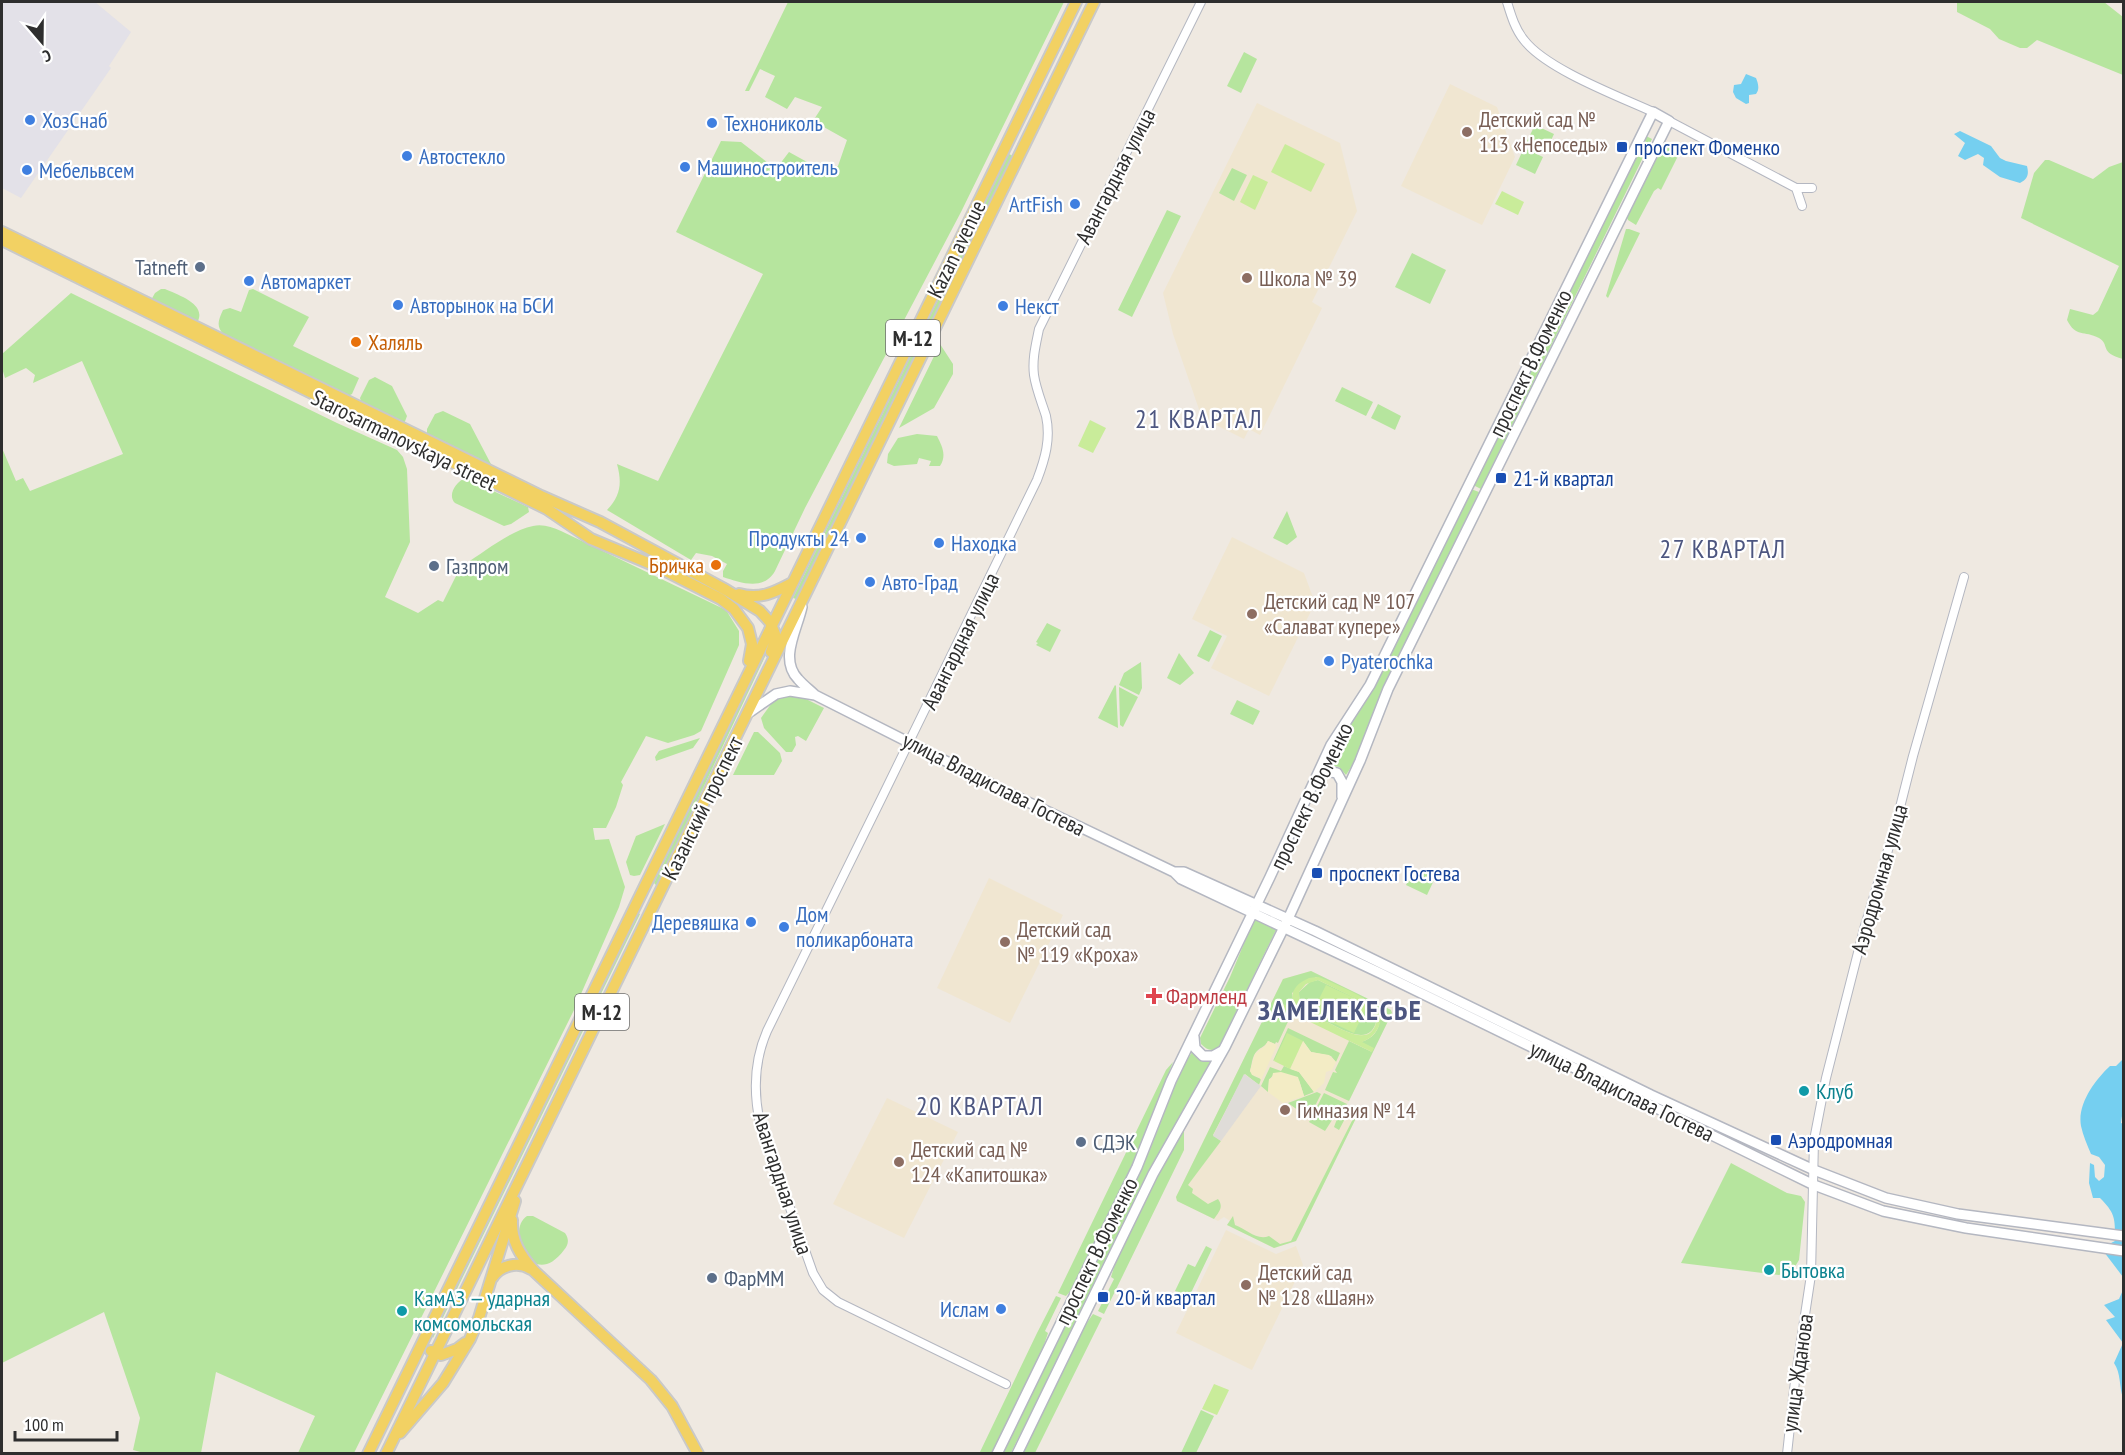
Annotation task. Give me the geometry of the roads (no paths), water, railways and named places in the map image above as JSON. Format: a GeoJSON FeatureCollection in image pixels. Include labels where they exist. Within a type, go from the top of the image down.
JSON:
{"type":"FeatureCollection","features":[{"type":"Feature","properties":{"kind":"main road","name":"Kazan avenue"},"geometry":{"type":"LineString","coordinates":[[772,624],[1076,2]]}},
{"type":"Feature","properties":{"kind":"main road","name":"М-12"},"geometry":{"type":"LineString","coordinates":[[1017,162],[1094,2]]}},
{"type":"Feature","properties":{"kind":"main road"},"geometry":{"type":"LineString","coordinates":[[1653,112],[1669,121]]}},
{"type":"Feature","properties":{"kind":"main road","name":"проспект В.Фоменко"},"geometry":{"type":"LineString","coordinates":[[998,1454],[1137,1167],[1171,1081],[1331,745],[1370,685],[1653,112]]}},
{"type":"Feature","properties":{"kind":"main road","name":"проспект В.Фоменко"},"geometry":{"type":"LineString","coordinates":[[1017,1454],[1153,1174],[1225,1047],[1288,919],[1342,802],[1388,689],[1669,121]]}},
{"type":"Feature","properties":{"kind":"main road"},"geometry":{"type":"LineString","coordinates":[[1002,155],[1014,149],[1017,152],[1017,162]]}},
{"type":"Feature","properties":{"kind":"main road","name":"Казанский проспект"},"geometry":{"type":"LineString","coordinates":[[386,1454],[1017,162]]}},
{"type":"Feature","properties":{"kind":"main road","name":"Starosarmanovskaya street"},"geometry":{"type":"LineString","coordinates":[[2,232],[531,491],[600,522],[726,590]]}},
{"type":"Feature","properties":{"kind":"main road","name":"Starosarmanovskaya street"},"geometry":{"type":"LineString","coordinates":[[2,240],[547,509],[591,539],[658,567],[721,599],[734,609],[745,623],[751,639],[752,654],[744,681]]}},
{"type":"Feature","properties":{"kind":"main road"},"geometry":{"type":"LineString","coordinates":[[591,539],[603,534],[600,522]]}},
{"type":"Feature","properties":{"kind":"main road"},"geometry":{"type":"LineString","coordinates":[[726,590],[748,597],[761,597],[793,583]]}},
{"type":"Feature","properties":{"kind":"main road"},"geometry":{"type":"LineString","coordinates":[[726,590],[760,611],[772,624],[776,638],[770,654],[768,670]]}},
{"type":"Feature","properties":{"kind":"main road","name":"улица Владислава Гостева"},"geometry":{"type":"LineString","coordinates":[[804,598],[792,640],[789,662],[797,679],[815,695],[1007,792],[1173,872],[1184,872],[1254,909],[1283,929],[1391,978],[1814,1185],[1883,1211],[1966,1228],[2124,1251]]}},
{"type":"Feature","properties":{"kind":"main road","name":"Казанский проспект"},"geometry":{"type":"LineString","coordinates":[[368,1454],[772,624]]}},
{"type":"Feature","properties":{"kind":"main road","name":"улица Владислава Гостева"},"geometry":{"type":"LineString","coordinates":[[747,714],[776,694],[790,691],[815,695]]}},
{"type":"Feature","properties":{"kind":"main road"},"geometry":{"type":"LineString","coordinates":[[1315,781],[1325,771],[1337,773],[1342,782],[1342,802]]}},
{"type":"Feature","properties":{"kind":"main road","name":"улица Владислава Гостева"},"geometry":{"type":"LineString","coordinates":[[1254,909],[1288,919],[1651,1095],[1814,1170],[1886,1198],[1958,1214],[2124,1236]]}},
{"type":"Feature","properties":{"kind":"main road"},"geometry":{"type":"LineString","coordinates":[[1194,1032],[1195,1048],[1203,1056],[1213,1056],[1225,1047]]}},
{"type":"Feature","properties":{"kind":"main road"},"geometry":{"type":"LineString","coordinates":[[392,1442],[443,1383],[470,1339],[479,1318],[486,1289],[528,1161]]}},
{"type":"Feature","properties":{"kind":"main road"},"geometry":{"type":"LineString","coordinates":[[513,1209],[512,1228],[520,1255],[534,1271],[651,1380],[672,1406],[698,1454]]}},
{"type":"Feature","properties":{"kind":"main road"},"geometry":{"type":"LineString","coordinates":[[486,1289],[500,1269],[514,1265],[526,1266],[534,1271]]}},
{"type":"Feature","properties":{"kind":"main road"},"geometry":{"type":"LineString","coordinates":[[435,1317],[428,1343],[434,1354],[441,1355],[457,1349],[470,1339]]}},
{"type":"Feature","properties":{"kind":"street","name":"Авангардная улица"},"geometry":{"type":"LineString","coordinates":[[1006,1384],[838,1302],[823,1290],[813,1272],[757,1108],[755,1079],[763,1041],[1044,462],[1048,430],[1034,376],[1033,356],[1039,329],[1201,2]]}},
{"type":"Feature","properties":{"kind":"street"},"geometry":{"type":"LineString","coordinates":[[1507,2],[1518,31],[1536,53],[1586,82],[1653,112]]}},
{"type":"Feature","properties":{"kind":"street"},"geometry":{"type":"LineString","coordinates":[[1669,121],[1796,188],[1812,188]]}},
{"type":"Feature","properties":{"kind":"street"},"geometry":{"type":"LineString","coordinates":[[1796,188],[1802,206]]}},
{"type":"Feature","properties":{"kind":"street","name":"Аэродромная улица"},"geometry":{"type":"LineString","coordinates":[[1814,1185],[1814,1140],[1828,1067],[1864,929],[1895,827],[1912,756],[1964,577]]}},
{"type":"Feature","properties":{"kind":"street","name":"улица Жданова"},"geometry":{"type":"LineString","coordinates":[[1787,1454],[1811,1275],[1814,1185]]}},
{"type":"Feature","properties":{"kind":"water"},"geometry":{"type":"Polygon","coordinates":[[[1746,74],[1756,78],[1758,88],[1756,94],[1749,95],[1749,103],[1746,104],[1736,98],[1733,92],[1734,85],[1741,84],[1746,74]]]}},
{"type":"Feature","properties":{"kind":"water"},"geometry":{"type":"Polygon","coordinates":[[[1960,131],[1991,146],[2000,158],[2027,166],[2026,178],[2020,183],[2000,177],[1983,165],[1984,158],[1978,154],[1965,160],[1958,156],[1965,143],[1954,134],[1960,131]]]}},
{"type":"Feature","properties":{"kind":"water"},"geometry":{"type":"Polygon","coordinates":[[[2123,1059],[2124,1102],[2121,1123],[2124,1124],[2123,1277],[2101,1248],[2115,1241],[2114,1222],[2112,1213],[2100,1198],[2093,1198],[2089,1183],[2090,1163],[2094,1165],[2095,1177],[2099,1181],[2104,1177],[2105,1165],[2099,1157],[2091,1154],[2080,1118],[2084,1101],[2093,1085],[2110,1066],[2116,1066],[2123,1059]]]}},
{"type":"Feature","properties":{"kind":"water"},"geometry":{"type":"Polygon","coordinates":[[[2123,1290],[2123,1343],[2106,1320],[2115,1317],[2104,1305],[2119,1299],[2123,1290]]]}},
{"type":"Feature","properties":{"kind":"water"},"geometry":{"type":"Polygon","coordinates":[[[2123,1343],[2123,1398],[2118,1371],[2114,1363],[2123,1343]]]}},
{"type":"Feature","properties":{"kind":"place","name":"ХозCнаб"},"geometry":{"type":"Point","coordinates":[30,120]}},
{"type":"Feature","properties":{"kind":"place","name":"Технониколь"},"geometry":{"type":"Point","coordinates":[712,123]}},
{"type":"Feature","properties":{"kind":"place","name":"Детский сад № 113 «Непоседы»"},"geometry":{"type":"Point","coordinates":[1467,132]}},
{"type":"Feature","properties":{"kind":"place","name":"проспект Фоменко"},"geometry":{"type":"Point","coordinates":[1622,147]}},
{"type":"Feature","properties":{"kind":"place","name":"Автостекло"},"geometry":{"type":"Point","coordinates":[407,156]}},
{"type":"Feature","properties":{"kind":"place","name":"Машиностроитель"},"geometry":{"type":"Point","coordinates":[685,167]}},
{"type":"Feature","properties":{"kind":"place","name":"Мебельвсем"},"geometry":{"type":"Point","coordinates":[27,170]}},
{"type":"Feature","properties":{"kind":"place","name":"ArtFish"},"geometry":{"type":"Point","coordinates":[1075,204]}},
{"type":"Feature","properties":{"kind":"place","name":"Tatneft"},"geometry":{"type":"Point","coordinates":[200,267]}},
{"type":"Feature","properties":{"kind":"place","name":"Школа № 39"},"geometry":{"type":"Point","coordinates":[1247,278]}},
{"type":"Feature","properties":{"kind":"place","name":"Автомаркет"},"geometry":{"type":"Point","coordinates":[249,281]}},
{"type":"Feature","properties":{"kind":"place","name":"Авторынок на БСИ"},"geometry":{"type":"Point","coordinates":[398,305]}},
{"type":"Feature","properties":{"kind":"place","name":"Некст"},"geometry":{"type":"Point","coordinates":[1003,306]}},
{"type":"Feature","properties":{"kind":"place","name":"Халяль"},"geometry":{"type":"Point","coordinates":[356,342]}},
{"type":"Feature","properties":{"kind":"place","name":"21-й квартал"},"geometry":{"type":"Point","coordinates":[1501,478]}},
{"type":"Feature","properties":{"kind":"place","name":"Продукты 24"},"geometry":{"type":"Point","coordinates":[861,538]}},
{"type":"Feature","properties":{"kind":"place","name":"Находка"},"geometry":{"type":"Point","coordinates":[939,543]}},
{"type":"Feature","properties":{"kind":"place","name":"Бричка"},"geometry":{"type":"Point","coordinates":[716,565]}},
{"type":"Feature","properties":{"kind":"place","name":"Газпром"},"geometry":{"type":"Point","coordinates":[434,566]}},
{"type":"Feature","properties":{"kind":"place","name":"Авто-Град"},"geometry":{"type":"Point","coordinates":[870,582]}},
{"type":"Feature","properties":{"kind":"place","name":"Детский сад № 107 «Салават купере»"},"geometry":{"type":"Point","coordinates":[1252,614]}},
{"type":"Feature","properties":{"kind":"place","name":"Pyaterochka"},"geometry":{"type":"Point","coordinates":[1329,661]}},
{"type":"Feature","properties":{"kind":"place","name":"проспект Гостева"},"geometry":{"type":"Point","coordinates":[1317,873]}},
{"type":"Feature","properties":{"kind":"place","name":"Деревяшка"},"geometry":{"type":"Point","coordinates":[751,922]}},
{"type":"Feature","properties":{"kind":"place","name":"Дом поликарбоната"},"geometry":{"type":"Point","coordinates":[784,927]}},
{"type":"Feature","properties":{"kind":"place","name":"Детский сад № 119 «Кроха»"},"geometry":{"type":"Point","coordinates":[1005,942]}},
{"type":"Feature","properties":{"kind":"place","name":"Фармленд"},"geometry":{"type":"Point","coordinates":[1154,996]}},
{"type":"Feature","properties":{"kind":"place","name":"Клуб"},"geometry":{"type":"Point","coordinates":[1804,1091]}},
{"type":"Feature","properties":{"kind":"place","name":"Гимназия № 14"},"geometry":{"type":"Point","coordinates":[1285,1110]}},
{"type":"Feature","properties":{"kind":"place","name":"Аэродромная"},"geometry":{"type":"Point","coordinates":[1776,1140]}},
{"type":"Feature","properties":{"kind":"place","name":"СДЭК"},"geometry":{"type":"Point","coordinates":[1081,1142]}},
{"type":"Feature","properties":{"kind":"place","name":"Детский сад № 124 «Капитошка»"},"geometry":{"type":"Point","coordinates":[899,1162]}},
{"type":"Feature","properties":{"kind":"place","name":"Бытовка"},"geometry":{"type":"Point","coordinates":[1769,1270]}},
{"type":"Feature","properties":{"kind":"place","name":"ФарММ"},"geometry":{"type":"Point","coordinates":[712,1278]}},
{"type":"Feature","properties":{"kind":"place","name":"Детский сад № 128 «Шаян»"},"geometry":{"type":"Point","coordinates":[1246,1285]}},
{"type":"Feature","properties":{"kind":"place","name":"20-й квартал"},"geometry":{"type":"Point","coordinates":[1103,1297]}},
{"type":"Feature","properties":{"kind":"place","name":"Ислам"},"geometry":{"type":"Point","coordinates":[1001,1309]}},
{"type":"Feature","properties":{"kind":"place","name":"КамАЗ — ударная комсомольская"},"geometry":{"type":"Point","coordinates":[402,1311]}},
{"type":"Feature","properties":{"kind":"district","name":"21 КВАРТАЛ"},"geometry":{"type":"Point","coordinates":[1199,418]}},
{"type":"Feature","properties":{"kind":"district","name":"27 КВАРТАЛ"},"geometry":{"type":"Point","coordinates":[1723,548]}},
{"type":"Feature","properties":{"kind":"district","name":"ЗАМЕЛЕКЕСЬЕ"},"geometry":{"type":"Point","coordinates":[1340,1009]}},
{"type":"Feature","properties":{"kind":"district","name":"20 КВАРТАЛ"},"geometry":{"type":"Point","coordinates":[980,1105]}}]}
